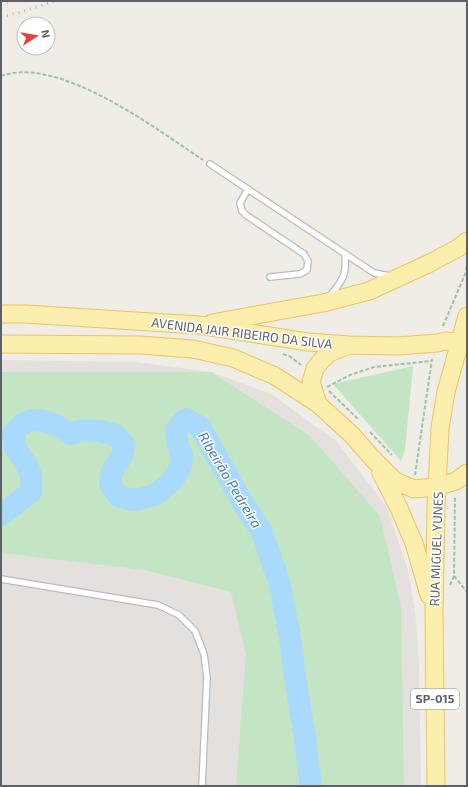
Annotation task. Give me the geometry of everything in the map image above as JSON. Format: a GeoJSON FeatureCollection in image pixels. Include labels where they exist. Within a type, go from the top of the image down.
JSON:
{"type":"FeatureCollection","features":[{"type":"Feature","properties":{"kind":"main road"},"geometry":{"type":"LineString","coordinates":[[198,325],[323,303],[369,291],[406,275],[458,248],[467,241]]}},
{"type":"Feature","properties":{"kind":"main road","name":"AVENIDA JAIR RIBEIRO DA SILVA"},"geometry":{"type":"LineString","coordinates":[[1,314],[26,314],[198,325],[308,342],[349,345],[398,346],[446,341],[463,344]]}},
{"type":"Feature","properties":{"kind":"main road","name":"RUA MIGUEL YUNES"},"geometry":{"type":"LineString","coordinates":[[436,786],[434,612],[440,428],[446,392],[463,344],[467,316]]}},
{"type":"Feature","properties":{"kind":"main road","name":"AVENIDA JAIR RIBEIRO DA SILVA"},"geometry":{"type":"LineString","coordinates":[[1,344],[140,345],[193,349],[233,358],[275,376],[318,404],[352,435],[395,481],[414,489],[437,487],[456,481],[467,473]]}},
{"type":"Feature","properties":{"kind":"main road"},"geometry":{"type":"LineString","coordinates":[[318,404],[311,382],[315,370],[320,362],[329,353],[349,345]]}},
{"type":"Feature","properties":{"kind":"main road"},"geometry":{"type":"LineString","coordinates":[[373,459],[393,496],[414,543],[434,612]]}},
{"type":"Feature","properties":{"kind":"lane"},"geometry":{"type":"LineString","coordinates":[[207,163],[374,273],[389,276],[406,275]]}},
{"type":"Feature","properties":{"kind":"lane"},"geometry":{"type":"LineString","coordinates":[[248,189],[240,203],[242,211],[304,254],[308,261],[307,270],[300,274],[270,277]]}},
{"type":"Feature","properties":{"kind":"lane"},"geometry":{"type":"LineString","coordinates":[[323,303],[345,275],[345,254]]}},
{"type":"Feature","properties":{"kind":"lane"},"geometry":{"type":"LineString","coordinates":[[1,579],[158,605],[179,615],[195,631],[204,654],[207,677],[202,786]]}},
{"type":"Feature","properties":{"kind":"path"},"geometry":{"type":"LineString","coordinates":[[1,76],[20,72],[37,73],[55,77],[97,93],[130,111],[207,163]]}},
{"type":"Feature","properties":{"kind":"path"},"geometry":{"type":"LineString","coordinates":[[442,330],[466,272],[467,262]]}},
{"type":"Feature","properties":{"kind":"path"},"geometry":{"type":"LineString","coordinates":[[361,422],[326,387],[350,375],[374,367],[431,361],[415,476],[411,473]]}},
{"type":"Feature","properties":{"kind":"path"},"geometry":{"type":"LineString","coordinates":[[366,428],[392,456]]}},
{"type":"Feature","properties":{"kind":"path"},"geometry":{"type":"LineString","coordinates":[[454,506],[454,576],[467,592]]}},
{"type":"Feature","properties":{"kind":"shaded area"},"geometry":{"type":"Polygon","coordinates":[[[1,360],[136,362],[211,372],[271,394],[336,441],[386,506],[408,570],[415,612],[419,664],[421,786],[1,786],[1,360]]]}},
{"type":"Feature","properties":{"kind":"green space"},"geometry":{"type":"Polygon","coordinates":[[[413,366],[405,450],[401,461],[333,384],[413,366]]]}},
{"type":"Feature","properties":{"kind":"green space"},"geometry":{"type":"Polygon","coordinates":[[[1,372],[211,372],[310,436],[380,516],[401,607],[404,786],[236,786],[246,655],[231,592],[145,570],[1,553],[1,372]]]}},
{"type":"Feature","properties":{"kind":"waterway","name":"Ribeirão Pedreira"},"geometry":{"type":"LineString","coordinates":[[1,515],[31,492],[31,476],[27,465],[15,448],[13,434],[24,423],[37,420],[49,422],[71,434],[82,430],[100,431],[115,435],[124,444],[122,456],[112,471],[110,484],[118,496],[134,500],[155,495],[173,480],[181,466],[182,455],[178,446],[176,430],[186,419],[200,427],[244,505],[261,530],[279,581],[290,638],[311,786]]}},
{"type":"Feature","properties":{"kind":"railway"},"geometry":{"type":"LineString","coordinates":[[1,4],[13,1]]}},
{"type":"Feature","properties":{"kind":"railway"},"geometry":{"type":"LineString","coordinates":[[1,17],[55,1]]}}]}
